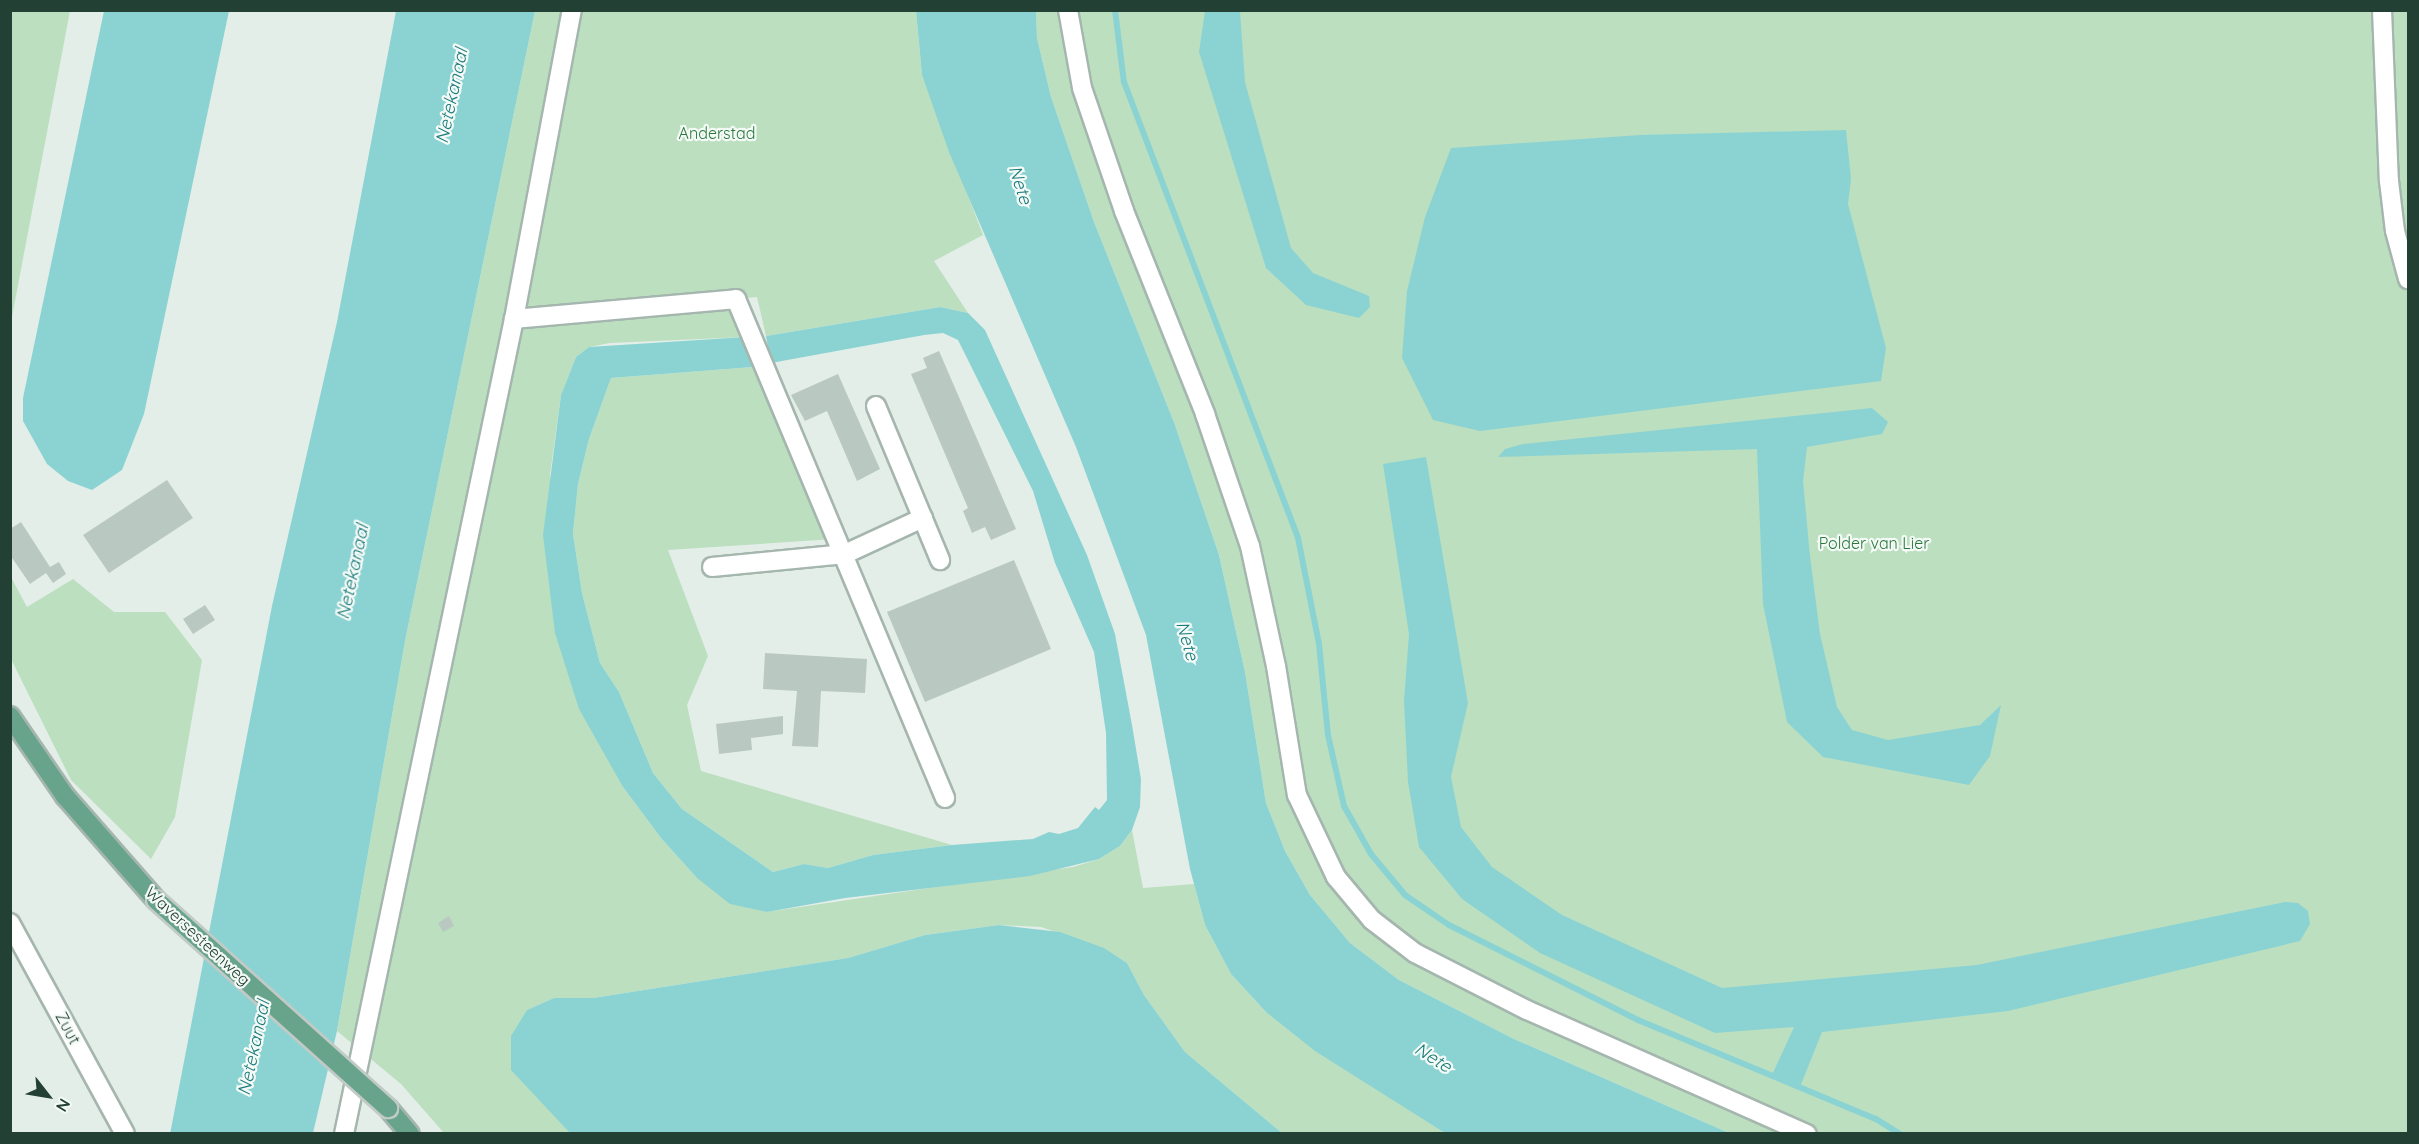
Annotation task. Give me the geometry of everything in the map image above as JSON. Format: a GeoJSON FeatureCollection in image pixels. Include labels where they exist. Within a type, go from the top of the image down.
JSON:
{"type":"FeatureCollection","features":[{"type":"Feature","properties":{"kind":"main road","name":"Waversesteenweg"},"geometry":{"type":"LineString","coordinates":[[10,716],[65,796],[156,900],[388,1108],[410,1134]]}},
{"type":"Feature","properties":{"kind":"street"},"geometry":{"type":"LineString","coordinates":[[344,1134],[514,319],[572,10]]}},
{"type":"Feature","properties":{"kind":"street"},"geometry":{"type":"LineString","coordinates":[[1068,10],[1069,33],[1085,99],[1124,211],[1205,414],[1250,546],[1276,666],[1297,795],[1336,877],[1372,920],[1415,953],[1527,1010],[1807,1134]]}},
{"type":"Feature","properties":{"kind":"street"},"geometry":{"type":"LineString","coordinates":[[2382,10],[2390,181],[2395,231],[2409,279]]}},
{"type":"Feature","properties":{"kind":"street"},"geometry":{"type":"LineString","coordinates":[[514,319],[736,299],[845,554],[945,798]]}},
{"type":"Feature","properties":{"kind":"street"},"geometry":{"type":"LineString","coordinates":[[876,406],[940,560]]}},
{"type":"Feature","properties":{"kind":"street"},"geometry":{"type":"LineString","coordinates":[[712,567],[845,554],[923,518]]}},
{"type":"Feature","properties":{"kind":"street","name":"Zuut"},"geometry":{"type":"LineString","coordinates":[[10,923],[125,1134]]}},
{"type":"Feature","properties":{"kind":"green space"},"geometry":{"type":"Polygon","coordinates":[[[10,11],[70,11],[11,322],[10,11]]]}},
{"type":"Feature","properties":{"kind":"green space","name":"Anderstad"},"geometry":{"type":"Polygon","coordinates":[[[535,11],[916,11],[922,75],[983,235],[934,261],[968,313],[940,307],[766,336],[757,297],[723,300],[746,337],[610,343],[589,347],[576,357],[561,395],[550,475],[623,787],[661,838],[697,878],[766,912],[1073,867],[1099,859],[1120,846],[1132,830],[1143,888],[1194,884],[1205,925],[1231,974],[1266,1012],[1445,1133],[1282,1133],[1185,1052],[1144,995],[1127,963],[1103,948],[1041,927],[999,925],[925,935],[848,958],[593,998],[554,998],[527,1010],[564,1126],[570,1133],[444,1133],[401,1084],[337,1031],[405,641],[535,11]]]}},
{"type":"Feature","properties":{"kind":"green space","name":"Polder van Lier"},"geometry":{"type":"Polygon","coordinates":[[[1036,11],[2408,11],[2408,1133],[1729,1133],[1514,1039],[1399,980],[1350,943],[1310,895],[1285,851],[1266,803],[1245,672],[1219,555],[1175,425],[1094,222],[1051,97],[1037,38],[1036,11]]]}},
{"type":"Feature","properties":{"kind":"green space"},"geometry":{"type":"Polygon","coordinates":[[[753,367],[834,539],[668,550],[708,656],[687,705],[701,771],[952,845],[873,855],[828,868],[804,864],[773,872],[682,809],[653,773],[619,692],[600,663],[582,593],[573,534],[578,484],[589,439],[611,378],[753,367]]]}},
{"type":"Feature","properties":{"kind":"green space"},"geometry":{"type":"Polygon","coordinates":[[[11,577],[27,607],[73,579],[114,612],[165,612],[202,660],[175,817],[151,859],[71,780],[11,659],[11,577]]]}},
{"type":"Feature","properties":{"kind":"water"},"geometry":{"type":"Polygon","coordinates":[[[104,11],[229,11],[144,414],[122,470],[92,490],[68,481],[47,464],[23,421],[23,398],[104,11]]]}},
{"type":"Feature","properties":{"kind":"water","name":"Netekanaal"},"geometry":{"type":"Polygon","coordinates":[[[396,11],[535,11],[405,641],[337,1031],[313,1133],[170,1134],[272,606],[337,322],[396,11]]]}},
{"type":"Feature","properties":{"kind":"water","name":"Nete"},"geometry":{"type":"Polygon","coordinates":[[[916,11],[1036,11],[1037,38],[1051,97],[1094,222],[1175,425],[1219,555],[1245,672],[1266,803],[1285,851],[1310,895],[1350,943],[1399,980],[1514,1039],[1729,1133],[1445,1133],[1315,1051],[1266,1012],[1231,974],[1205,925],[1190,869],[1146,635],[1076,447],[949,152],[922,75],[916,11]]]}},
{"type":"Feature","properties":{"kind":"water"},"geometry":{"type":"Polygon","coordinates":[[[1205,11],[1240,11],[1245,82],[1291,248],[1313,273],[1369,296],[1370,307],[1359,318],[1306,305],[1266,268],[1199,52],[1205,11]]]}},
{"type":"Feature","properties":{"kind":"water"},"geometry":{"type":"Polygon","coordinates":[[[1846,130],[1851,179],[1848,204],[1886,348],[1881,381],[1480,431],[1433,420],[1402,358],[1407,291],[1425,217],[1451,148],[1640,135],[1846,130]]]}},
{"type":"Feature","properties":{"kind":"water"},"geometry":{"type":"Polygon","coordinates":[[[940,307],[968,313],[985,330],[1087,555],[1115,634],[1141,779],[1140,807],[1132,830],[1120,846],[1099,859],[1030,876],[845,898],[767,912],[730,904],[697,878],[661,838],[623,787],[579,709],[555,633],[543,535],[561,395],[576,357],[589,347],[746,337],[753,367],[611,378],[589,439],[578,484],[573,534],[582,593],[600,663],[619,692],[653,773],[682,809],[773,872],[804,864],[828,868],[873,855],[952,845],[1033,839],[1049,832],[1059,834],[1078,828],[1095,807],[1099,810],[1107,800],[1106,733],[1094,652],[1055,563],[1033,491],[958,340],[943,333],[924,335],[771,363],[766,336],[940,307]]]}},
{"type":"Feature","properties":{"kind":"water"},"geometry":{"type":"Polygon","coordinates":[[[1872,408],[1888,422],[1882,434],[1807,447],[1803,481],[1820,634],[1837,707],[1852,730],[1888,740],[1980,725],[2001,705],[1990,756],[1969,785],[1823,757],[1787,722],[1763,604],[1757,449],[1498,457],[1505,449],[1523,444],[1872,408]]]}},
{"type":"Feature","properties":{"kind":"water"},"geometry":{"type":"Polygon","coordinates":[[[1426,457],[1468,703],[1451,777],[1461,827],[1492,867],[1562,915],[1722,988],[1977,965],[2285,902],[2298,903],[2308,911],[2310,924],[2300,941],[2008,1011],[1822,1032],[1800,1087],[1772,1075],[1794,1027],[1715,1033],[1540,953],[1462,899],[1419,847],[1408,782],[1404,701],[1409,634],[1383,464],[1426,457]]]}},
{"type":"Feature","properties":{"kind":"water"},"geometry":{"type":"Polygon","coordinates":[[[999,925],[1060,932],[1104,948],[1127,963],[1144,995],[1185,1052],[1282,1133],[570,1133],[511,1070],[511,1036],[527,1010],[554,998],[593,998],[848,958],[925,935],[999,925]]]}},
{"type":"Feature","properties":{"kind":"building"},"geometry":{"type":"Polygon","coordinates":[[[939,351],[1016,529],[991,540],[985,527],[972,533],[963,511],[968,508],[911,374],[927,368],[923,358],[939,351]]]}},
{"type":"Feature","properties":{"kind":"building"},"geometry":{"type":"Polygon","coordinates":[[[838,374],[880,469],[857,481],[827,411],[805,421],[791,395],[838,374]]]}},
{"type":"Feature","properties":{"kind":"building"},"geometry":{"type":"Polygon","coordinates":[[[167,480],[193,518],[109,573],[83,535],[167,480]]]}},
{"type":"Feature","properties":{"kind":"building"},"geometry":{"type":"Polygon","coordinates":[[[21,522],[50,567],[59,562],[66,574],[53,583],[46,573],[30,584],[10,555],[10,529],[21,522]]]}},
{"type":"Feature","properties":{"kind":"building"},"geometry":{"type":"Polygon","coordinates":[[[1014,560],[1051,649],[925,702],[887,612],[1014,560]]]}},
{"type":"Feature","properties":{"kind":"building"},"geometry":{"type":"Polygon","coordinates":[[[205,605],[215,620],[193,634],[183,619],[205,605]]]}},
{"type":"Feature","properties":{"kind":"building"},"geometry":{"type":"Polygon","coordinates":[[[765,653],[867,659],[865,693],[821,691],[818,747],[792,746],[797,691],[763,689],[765,653]]]}},
{"type":"Feature","properties":{"kind":"building"},"geometry":{"type":"Polygon","coordinates":[[[783,716],[783,734],[751,738],[752,750],[719,754],[716,724],[783,716]]]}},
{"type":"Feature","properties":{"kind":"building"},"geometry":{"type":"Polygon","coordinates":[[[449,916],[454,926],[443,932],[438,923],[449,916]]]}},
{"type":"Feature","properties":{"kind":"waterway"},"geometry":{"type":"LineString","coordinates":[[1115,10],[1124,82],[1298,538],[1319,644],[1328,735],[1344,806],[1371,854],[1405,895],[1449,925],[1638,1020],[1876,1119],[1900,1134]]}}]}
